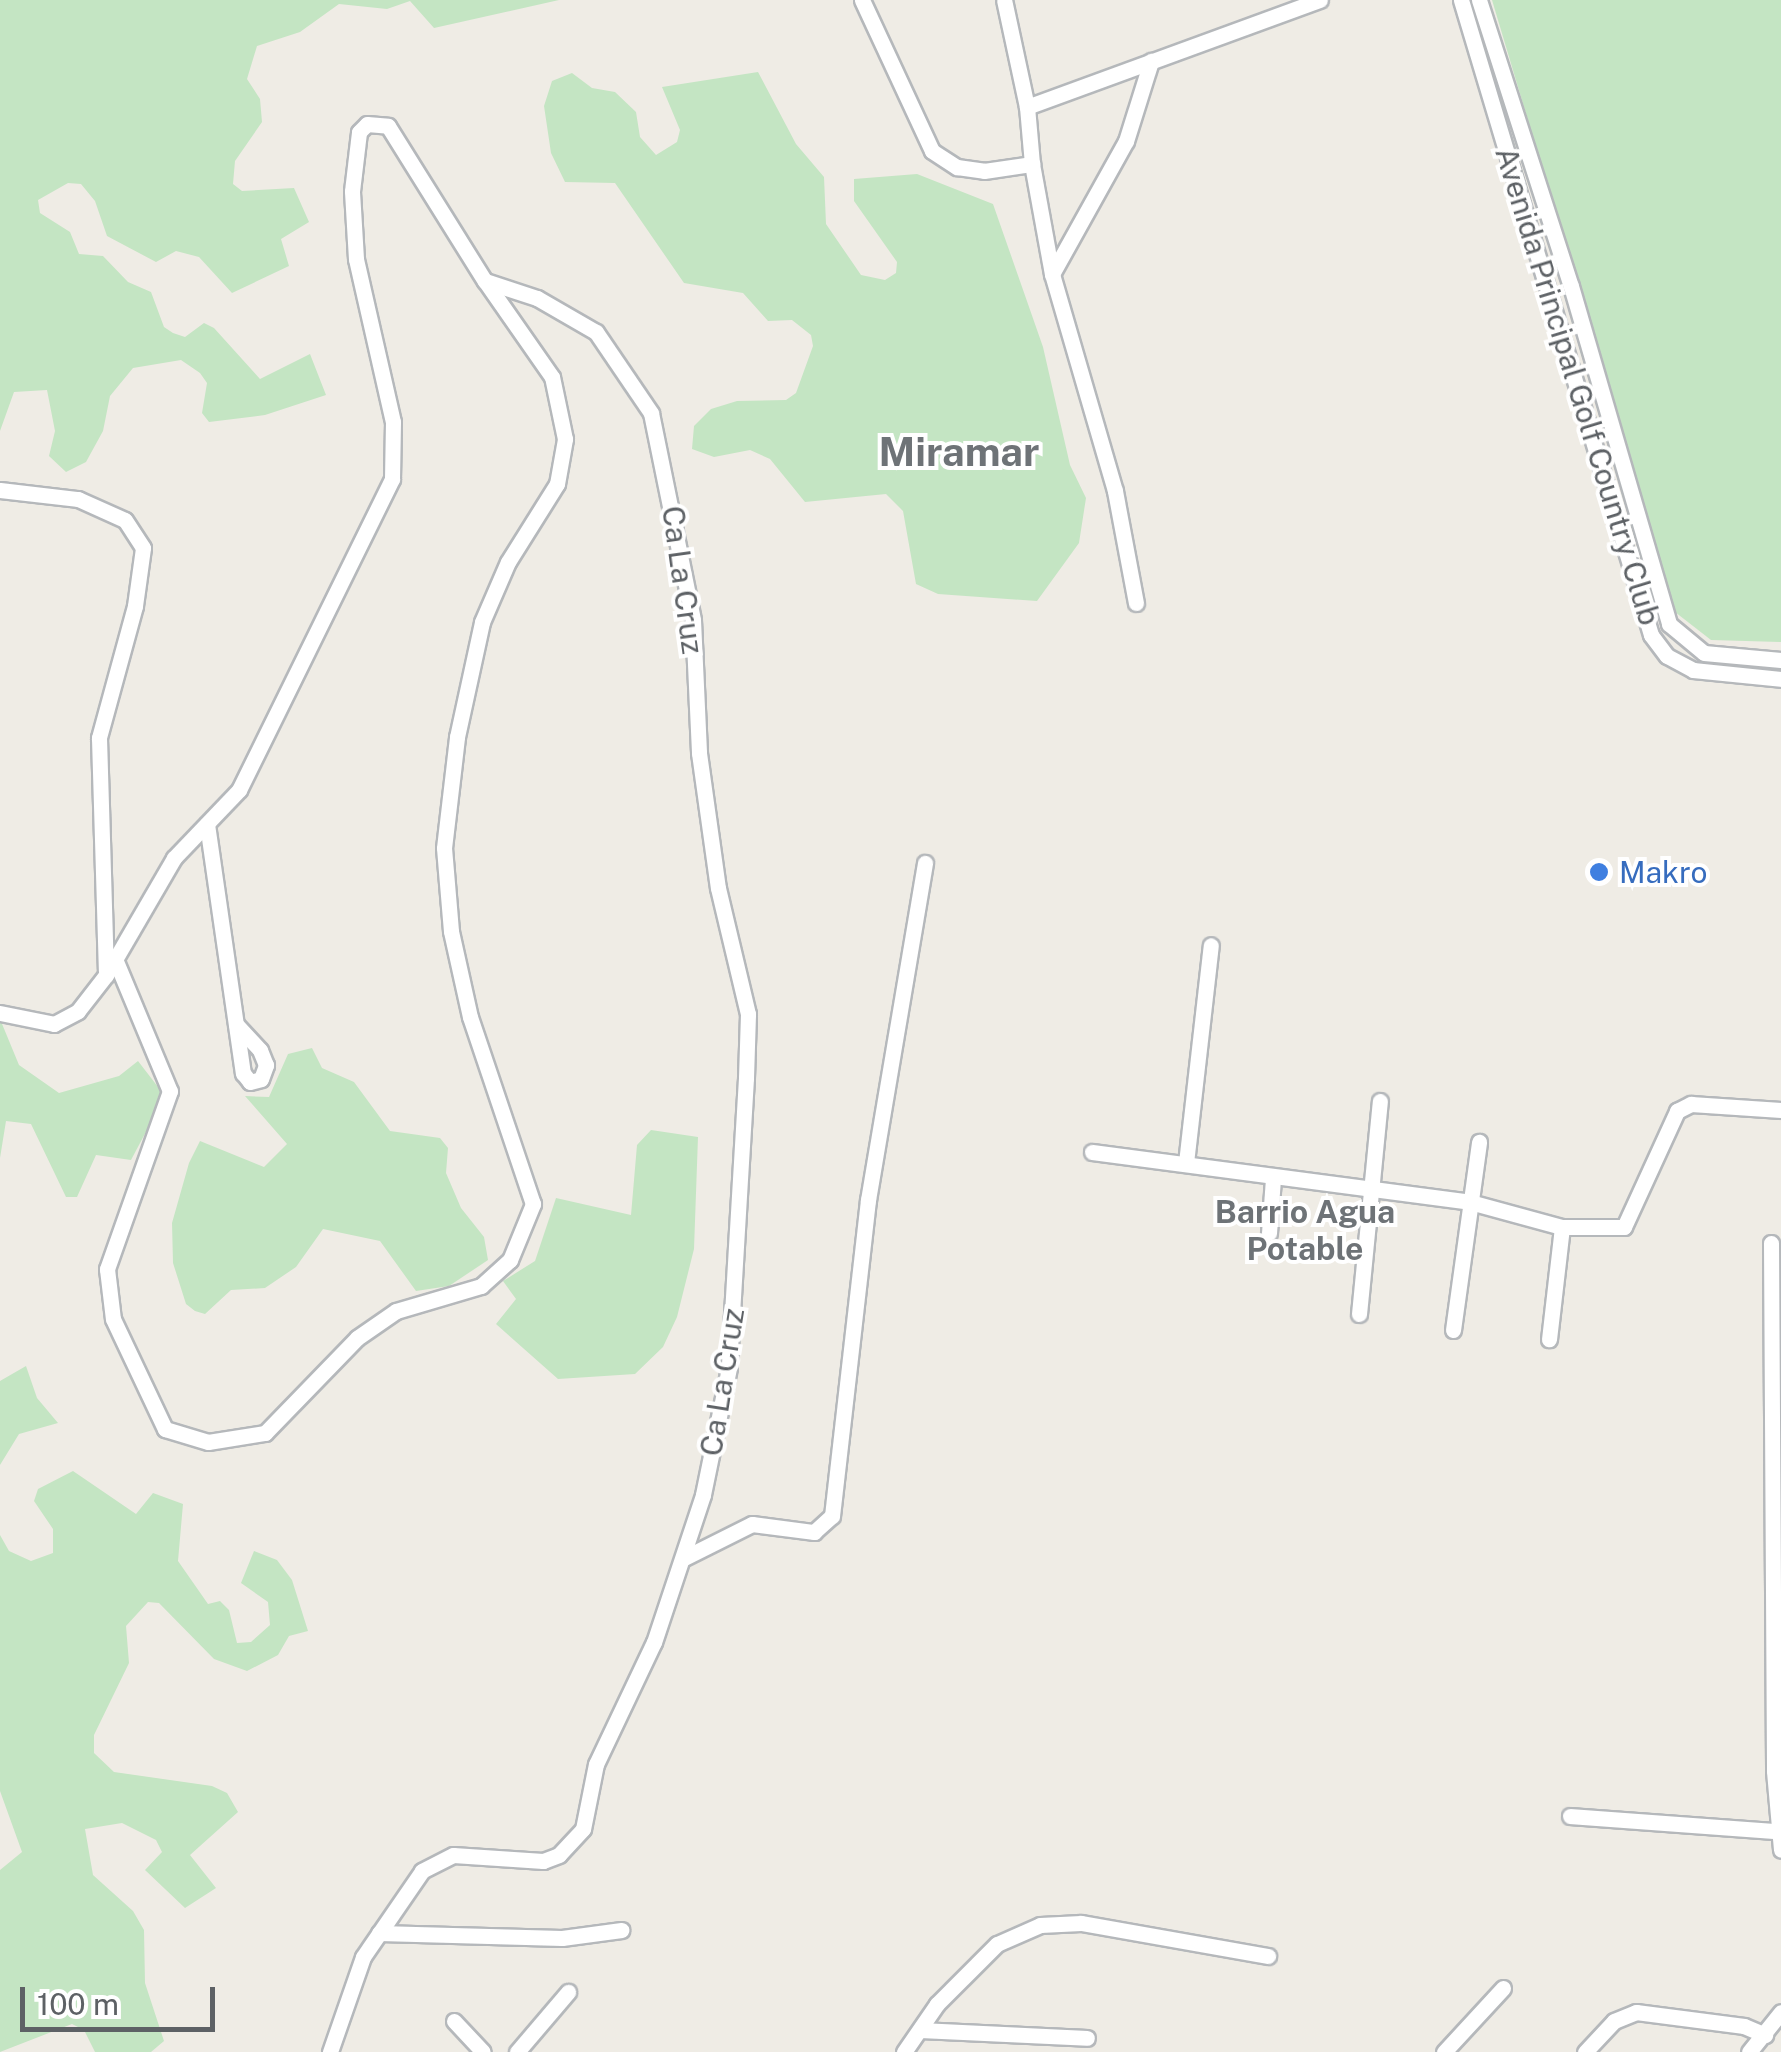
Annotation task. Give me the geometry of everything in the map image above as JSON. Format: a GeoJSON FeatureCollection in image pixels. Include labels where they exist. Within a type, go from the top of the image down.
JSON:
{"type":"FeatureCollection","features":[{"type":"Feature","properties":{"kind":"street"},"geometry":{"type":"LineString","coordinates":[[862,0],[932,151],[957,167],[984,171],[1032,164]]}},
{"type":"Feature","properties":{"kind":"street"},"geometry":{"type":"LineString","coordinates":[[1004,0],[1027,106],[1032,164],[1052,274],[1115,491],[1136,602]]}},
{"type":"Feature","properties":{"kind":"street"},"geometry":{"type":"LineString","coordinates":[[1027,106],[1320,0]]}},
{"type":"Feature","properties":{"kind":"street","name":"Avenida Principal Golf Country Club"},"geometry":{"type":"LineString","coordinates":[[1461,0],[1651,635],[1667,656],[1694,670],[1781,678]]}},
{"type":"Feature","properties":{"kind":"street","name":"Avenida Principal Golf Country Club"},"geometry":{"type":"LineString","coordinates":[[1479,0],[1572,286],[1669,624],[1704,653],[1781,660]]}},
{"type":"Feature","properties":{"kind":"street"},"geometry":{"type":"LineString","coordinates":[[1052,274],[1126,141],[1151,62]]}},
{"type":"Feature","properties":{"kind":"street"},"geometry":{"type":"LineString","coordinates":[[0,1012],[54,1024],[78,1011],[106,975],[115,959],[174,858],[239,790],[392,479],[393,422],[356,259],[355,141],[367,124],[388,126],[485,280],[552,377],[565,439],[556,484],[508,562],[482,622],[457,737],[444,848],[450,931],[470,1017],[533,1204],[510,1260],[481,1286],[396,1310],[357,1338],[266,1434],[208,1442],[164,1429],[113,1319],[107,1269],[170,1090],[115,959]]}},
{"type":"Feature","properties":{"kind":"street","name":"Ca La Cruz"},"geometry":{"type":"LineString","coordinates":[[330,2052],[363,1957],[422,1871],[453,1855],[543,1861],[576,1842],[596,1764],[654,1642],[684,1558],[729,1368],[748,1014],[718,888],[702,772],[693,620],[651,413],[615,353],[596,332],[537,298],[485,280]]}},
{"type":"Feature","properties":{"kind":"street"},"geometry":{"type":"LineString","coordinates":[[0,490],[78,499],[125,520],[143,548],[136,606],[98,738],[106,975]]}},
{"type":"Feature","properties":{"kind":"street"},"geometry":{"type":"LineString","coordinates":[[207,824],[236,1024]]}},
{"type":"Feature","properties":{"kind":"street"},"geometry":{"type":"LineString","coordinates":[[684,1558],[752,1524],[814,1532],[832,1516],[868,1200],[925,862]]}},
{"type":"Feature","properties":{"kind":"street"},"geometry":{"type":"LineString","coordinates":[[1186,1162],[1211,945]]}},
{"type":"Feature","properties":{"kind":"street"},"geometry":{"type":"LineString","coordinates":[[1359,1314],[1380,1100]]}},
{"type":"Feature","properties":{"kind":"street"},"geometry":{"type":"LineString","coordinates":[[1092,1152],[1186,1162],[1273,1179],[1470,1202],[1562,1226],[1624,1227],[1677,1111],[1691,1104],[1781,1110]]}},
{"type":"Feature","properties":{"kind":"street"},"geometry":{"type":"LineString","coordinates":[[1453,1330],[1479,1142]]}},
{"type":"Feature","properties":{"kind":"street"},"geometry":{"type":"LineString","coordinates":[[1269,1234],[1273,1179]]}},
{"type":"Feature","properties":{"kind":"street"},"geometry":{"type":"LineString","coordinates":[[1550,1339],[1562,1226]]}},
{"type":"Feature","properties":{"kind":"street"},"geometry":{"type":"LineString","coordinates":[[1771,1243],[1776,1831],[1781,1850]]}},
{"type":"Feature","properties":{"kind":"street"},"geometry":{"type":"LineString","coordinates":[[1570,1816],[1776,1831]]}},
{"type":"Feature","properties":{"kind":"street"},"geometry":{"type":"LineString","coordinates":[[904,2052],[997,1944],[1040,1925],[1081,1923],[1268,1956]]}},
{"type":"Feature","properties":{"kind":"street"},"geometry":{"type":"LineString","coordinates":[[379,1933],[562,1938],[621,1930]]}},
{"type":"Feature","properties":{"kind":"street"},"geometry":{"type":"LineString","coordinates":[[1444,2052],[1503,1988]]}},
{"type":"Feature","properties":{"kind":"street"},"geometry":{"type":"LineString","coordinates":[[518,2052],[568,1992]]}},
{"type":"Feature","properties":{"kind":"street"},"geometry":{"type":"LineString","coordinates":[[1585,2052],[1614,2021],[1636,2012],[1744,2026],[1766,2035]]}},
{"type":"Feature","properties":{"kind":"street"},"geometry":{"type":"LineString","coordinates":[[1749,2052],[1781,2012]]}},
{"type":"Feature","properties":{"kind":"street"},"geometry":{"type":"LineString","coordinates":[[454,2020],[482,2052]]}},
{"type":"Feature","properties":{"kind":"street"},"geometry":{"type":"LineString","coordinates":[[920,2030],[1087,2038]]}},
{"type":"Feature","properties":{"kind":"green space"},"geometry":{"type":"Polygon","coordinates":[[[0,0],[559,0],[434,28],[410,1],[387,9],[339,4],[300,32],[257,46],[247,79],[260,99],[262,122],[235,161],[233,184],[242,191],[294,188],[309,222],[281,239],[289,266],[232,293],[199,257],[176,251],[156,262],[107,236],[95,201],[81,184],[68,183],[38,200],[40,213],[70,232],[79,254],[103,256],[128,282],[151,292],[164,327],[185,337],[204,323],[214,328],[260,379],[310,354],[326,395],[265,415],[209,422],[202,413],[207,383],[200,373],[181,360],[133,368],[110,396],[103,431],[86,462],[66,472],[49,456],[55,431],[47,390],[14,392],[0,431],[0,0]]]}},
{"type":"Feature","properties":{"kind":"green space"},"geometry":{"type":"Polygon","coordinates":[[[1492,0],[1781,0],[1781,642],[1711,640],[1675,612],[1492,0]]]}},
{"type":"Feature","properties":{"kind":"green space"},"geometry":{"type":"Polygon","coordinates":[[[758,72],[796,144],[824,177],[826,224],[861,275],[885,280],[896,273],[897,262],[854,201],[854,179],[917,174],[993,204],[1043,347],[1070,465],[1086,498],[1079,543],[1037,601],[938,594],[916,584],[903,511],[886,494],[805,502],[770,459],[750,450],[714,457],[692,449],[694,426],[711,409],[737,401],[786,400],[796,393],[813,346],[811,335],[792,320],[768,321],[743,293],[684,283],[615,183],[565,182],[551,153],[544,106],[552,81],[572,73],[592,88],[615,92],[636,112],[640,137],[656,155],[677,142],[680,130],[662,87],[758,72]]]}},
{"type":"Feature","properties":{"kind":"green space"},"geometry":{"type":"Polygon","coordinates":[[[0,1019],[19,1065],[59,1093],[119,1076],[138,1061],[165,1096],[131,1160],[96,1155],[77,1197],[66,1197],[31,1124],[6,1121],[0,1158],[0,1019]]]}},
{"type":"Feature","properties":{"kind":"green space"},"geometry":{"type":"Polygon","coordinates":[[[312,1048],[322,1068],[354,1082],[390,1131],[440,1138],[448,1148],[446,1173],[461,1208],[484,1237],[488,1260],[449,1286],[416,1291],[380,1241],[323,1229],[296,1267],[265,1288],[231,1290],[205,1314],[195,1311],[186,1304],[173,1263],[172,1223],[189,1163],[200,1141],[264,1167],[287,1144],[245,1096],[269,1097],[288,1054],[312,1048]]]}},
{"type":"Feature","properties":{"kind":"green space"},"geometry":{"type":"Polygon","coordinates":[[[651,1130],[698,1137],[694,1249],[677,1317],[663,1347],[635,1374],[558,1379],[496,1324],[516,1299],[503,1281],[535,1261],[556,1198],[631,1215],[637,1145],[651,1130]]]}},
{"type":"Feature","properties":{"kind":"green space"},"geometry":{"type":"Polygon","coordinates":[[[26,1366],[37,1398],[58,1423],[19,1434],[0,1465],[0,1381],[26,1366]]]}},
{"type":"Feature","properties":{"kind":"green space"},"geometry":{"type":"Polygon","coordinates":[[[73,1471],[136,1514],[153,1493],[183,1504],[178,1561],[208,1604],[220,1601],[229,1610],[237,1643],[251,1642],[270,1625],[268,1602],[241,1583],[254,1551],[277,1560],[292,1580],[308,1631],[289,1636],[278,1655],[247,1671],[214,1659],[159,1603],[148,1602],[126,1626],[129,1663],[94,1735],[94,1753],[114,1772],[212,1786],[227,1793],[238,1812],[190,1855],[216,1888],[185,1908],[145,1870],[162,1852],[156,1840],[122,1823],[85,1829],[93,1875],[133,1911],[144,1930],[145,1983],[164,2041],[151,2052],[95,2052],[84,2030],[72,2024],[0,2052],[0,1870],[22,1852],[0,1791],[0,1535],[9,1551],[31,1561],[53,1553],[53,1529],[34,1501],[38,1489],[73,1471]]]}},
{"type":"Feature","properties":{"kind":"place","name":"Makro"},"geometry":{"type":"Point","coordinates":[1599,872]}},
{"type":"Feature","properties":{"kind":"district","name":"Miramar"},"geometry":{"type":"Point","coordinates":[959,452]}},
{"type":"Feature","properties":{"kind":"district","name":"Barrio Agua Potable"},"geometry":{"type":"Point","coordinates":[1305,1232]}}]}
